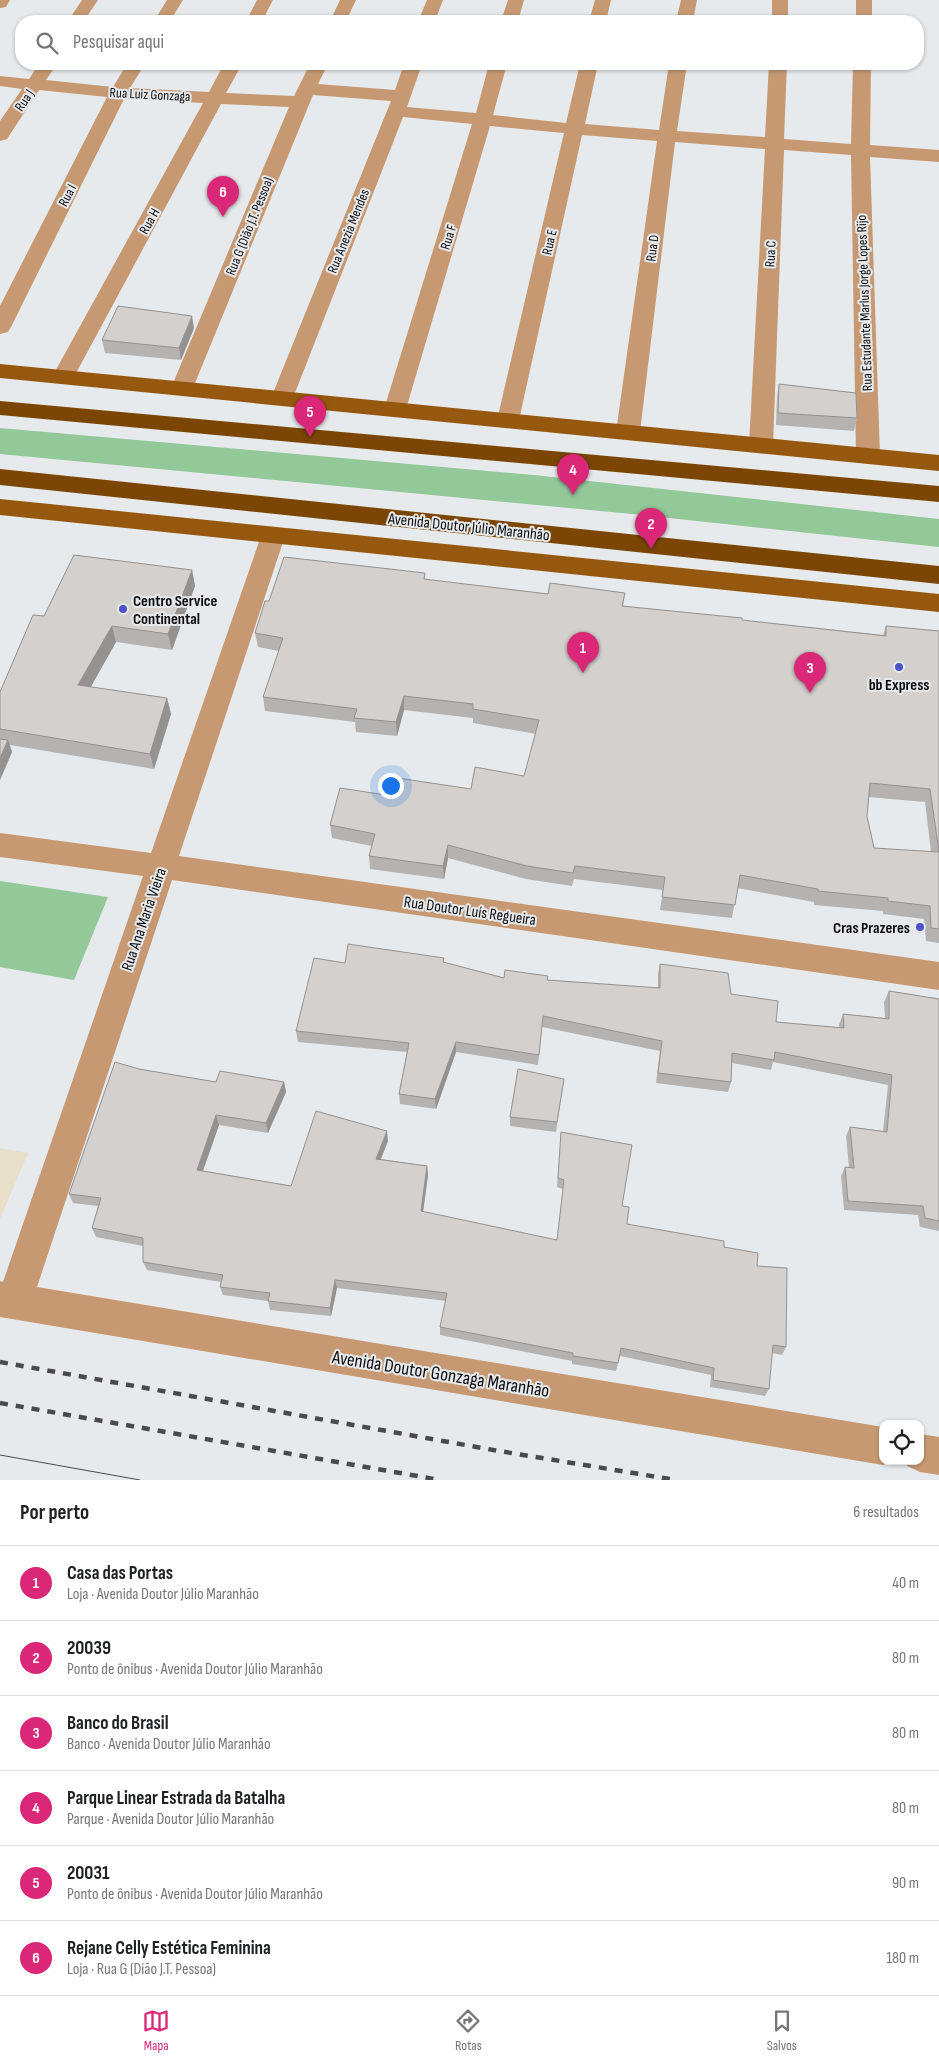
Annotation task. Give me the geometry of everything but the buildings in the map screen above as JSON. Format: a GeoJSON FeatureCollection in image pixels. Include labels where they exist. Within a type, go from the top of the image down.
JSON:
{"type":"FeatureCollection","features":[{"type":"Feature","properties":{"kind":"highway"},"geometry":{"type":"LineString","coordinates":[[0,408],[939,494]]}},
{"type":"Feature","properties":{"kind":"highway","name":"Avenida Doutor Júlio Maranhão"},"geometry":{"type":"LineString","coordinates":[[0,477],[939,575]]}},
{"type":"Feature","properties":{"kind":"main road"},"geometry":{"type":"LineString","coordinates":[[0,371],[939,463]]}},
{"type":"Feature","properties":{"kind":"main road","name":"Avenida Doutor Júlio Maranhão"},"geometry":{"type":"LineString","coordinates":[[0,507],[939,603]]}},
{"type":"Feature","properties":{"kind":"street"},"geometry":{"type":"LineString","coordinates":[[80,15],[90,0]]}},
{"type":"Feature","properties":{"kind":"street"},"geometry":{"type":"LineString","coordinates":[[166,15],[175,0]]}},
{"type":"Feature","properties":{"kind":"street"},"geometry":{"type":"LineString","coordinates":[[257,15],[265,0]]}},
{"type":"Feature","properties":{"kind":"street"},"geometry":{"type":"LineString","coordinates":[[341,15],[348,0]]}},
{"type":"Feature","properties":{"kind":"street"},"geometry":{"type":"LineString","coordinates":[[429,15],[435,0]]}},
{"type":"Feature","properties":{"kind":"street"},"geometry":{"type":"LineString","coordinates":[[512,15],[516,0]]}},
{"type":"Feature","properties":{"kind":"street"},"geometry":{"type":"LineString","coordinates":[[599,15],[603,0]]}},
{"type":"Feature","properties":{"kind":"street"},"geometry":{"type":"LineString","coordinates":[[687,15],[689,0]]}},
{"type":"Feature","properties":{"kind":"street"},"geometry":{"type":"LineString","coordinates":[[780,0],[780,15]]}},
{"type":"Feature","properties":{"kind":"street"},"geometry":{"type":"LineString","coordinates":[[864,0],[864,15]]}},
{"type":"Feature","properties":{"kind":"street","name":"Rua J"},"geometry":{"type":"LineString","coordinates":[[0,135],[44,70]]}},
{"type":"Feature","properties":{"kind":"street","name":"Rua I"},"geometry":{"type":"LineString","coordinates":[[0,327],[118,93],[132,70]]}},
{"type":"Feature","properties":{"kind":"street","name":"Rua H"},"geometry":{"type":"LineString","coordinates":[[64,377],[230,70]]}},
{"type":"Feature","properties":{"kind":"street","name":"Rua G (Dião J.T. Pessoa)"},"geometry":{"type":"LineString","coordinates":[[182,388],[316,70]]}},
{"type":"Feature","properties":{"kind":"street","name":"Rua Anezia Mendes"},"geometry":{"type":"LineString","coordinates":[[282,398],[411,70]]}},
{"type":"Feature","properties":{"kind":"street","name":"Rua F"},"geometry":{"type":"LineString","coordinates":[[395,410],[496,70]]}},
{"type":"Feature","properties":{"kind":"street","name":"Rua E"},"geometry":{"type":"LineString","coordinates":[[508,420],[588,70]]}},
{"type":"Feature","properties":{"kind":"street","name":"Rua D"},"geometry":{"type":"LineString","coordinates":[[628,432],[677,70]]}},
{"type":"Feature","properties":{"kind":"street","name":"Rua C"},"geometry":{"type":"LineString","coordinates":[[761,445],[778,70]]}},
{"type":"Feature","properties":{"kind":"street","name":"Rua Estudante Marlus Jorge Lopes Rijo"},"geometry":{"type":"LineString","coordinates":[[862,70],[860,150],[868,456]]}},
{"type":"Feature","properties":{"kind":"street","name":"Rua Luiz Gonzaga"},"geometry":{"type":"LineString","coordinates":[[0,81],[118,93],[217,97],[304,96],[399,103],[483,120],[575,129]]}},
{"type":"Feature","properties":{"kind":"street"},"geometry":{"type":"LineString","coordinates":[[575,129],[939,156]]}},
{"type":"Feature","properties":{"kind":"street","name":"Rua Ana Maria Vieira"},"geometry":{"type":"LineString","coordinates":[[7,1301],[161,866],[273,536]]}},
{"type":"Feature","properties":{"kind":"street","name":"Rua Doutor Luís Regueira"},"geometry":{"type":"LineString","coordinates":[[0,846],[161,866],[939,976]]}},
{"type":"Feature","properties":{"kind":"street","name":"Avenida Doutor Gonzaga Maranhão"},"geometry":{"type":"LineString","coordinates":[[7,1301],[879,1445]]}},
{"type":"Feature","properties":{"kind":"street"},"geometry":{"type":"LineString","coordinates":[[924,1454],[939,1456]]}},
{"type":"Feature","properties":{"kind":"shaded area"},"geometry":{"type":"Polygon","coordinates":[[[0,1148],[28,1153],[0,1219],[0,1148]]]}},
{"type":"Feature","properties":{"kind":"green space"},"geometry":{"type":"Polygon","coordinates":[[[0,428],[534,475],[939,519],[939,547],[632,514],[0,454],[0,428]]]}},
{"type":"Feature","properties":{"kind":"green space"},"geometry":{"type":"Polygon","coordinates":[[[0,881],[108,897],[74,980],[0,967],[0,881]]]}},
{"type":"Feature","properties":{"kind":"tram line"},"geometry":{"type":"LineString","coordinates":[[0,1455],[140,1480]]}},
{"type":"Feature","properties":{"kind":"railway"},"geometry":{"type":"LineString","coordinates":[[0,1362],[499,1451],[676,1480]]}},
{"type":"Feature","properties":{"kind":"railway"},"geometry":{"type":"LineString","coordinates":[[0,1403],[440,1480]]}},
{"type":"Feature","properties":{"kind":"place","name":"Rejane Celly Estética Feminina"},"geometry":{"type":"Point","coordinates":[223,217]}},
{"type":"Feature","properties":{"kind":"place","name":"20031"},"geometry":{"type":"Point","coordinates":[310,437]}},
{"type":"Feature","properties":{"kind":"place","name":"Parque Linear Estrada da Batalha"},"geometry":{"type":"Point","coordinates":[573,495]}},
{"type":"Feature","properties":{"kind":"place","name":"20039"},"geometry":{"type":"Point","coordinates":[651,549]}},
{"type":"Feature","properties":{"kind":"place","name":"Centro Service Continental"},"geometry":{"type":"Point","coordinates":[123,609]}},
{"type":"Feature","properties":{"kind":"place","name":"bb Express"},"geometry":{"type":"Point","coordinates":[899,667]}},
{"type":"Feature","properties":{"kind":"place","name":"Casa das Portas"},"geometry":{"type":"Point","coordinates":[583,673]}},
{"type":"Feature","properties":{"kind":"place","name":"Banco do Brasil"},"geometry":{"type":"Point","coordinates":[810,693]}},
{"type":"Feature","properties":{"kind":"place","name":"Cras Prazeres"},"geometry":{"type":"Point","coordinates":[920,927]}}]}
